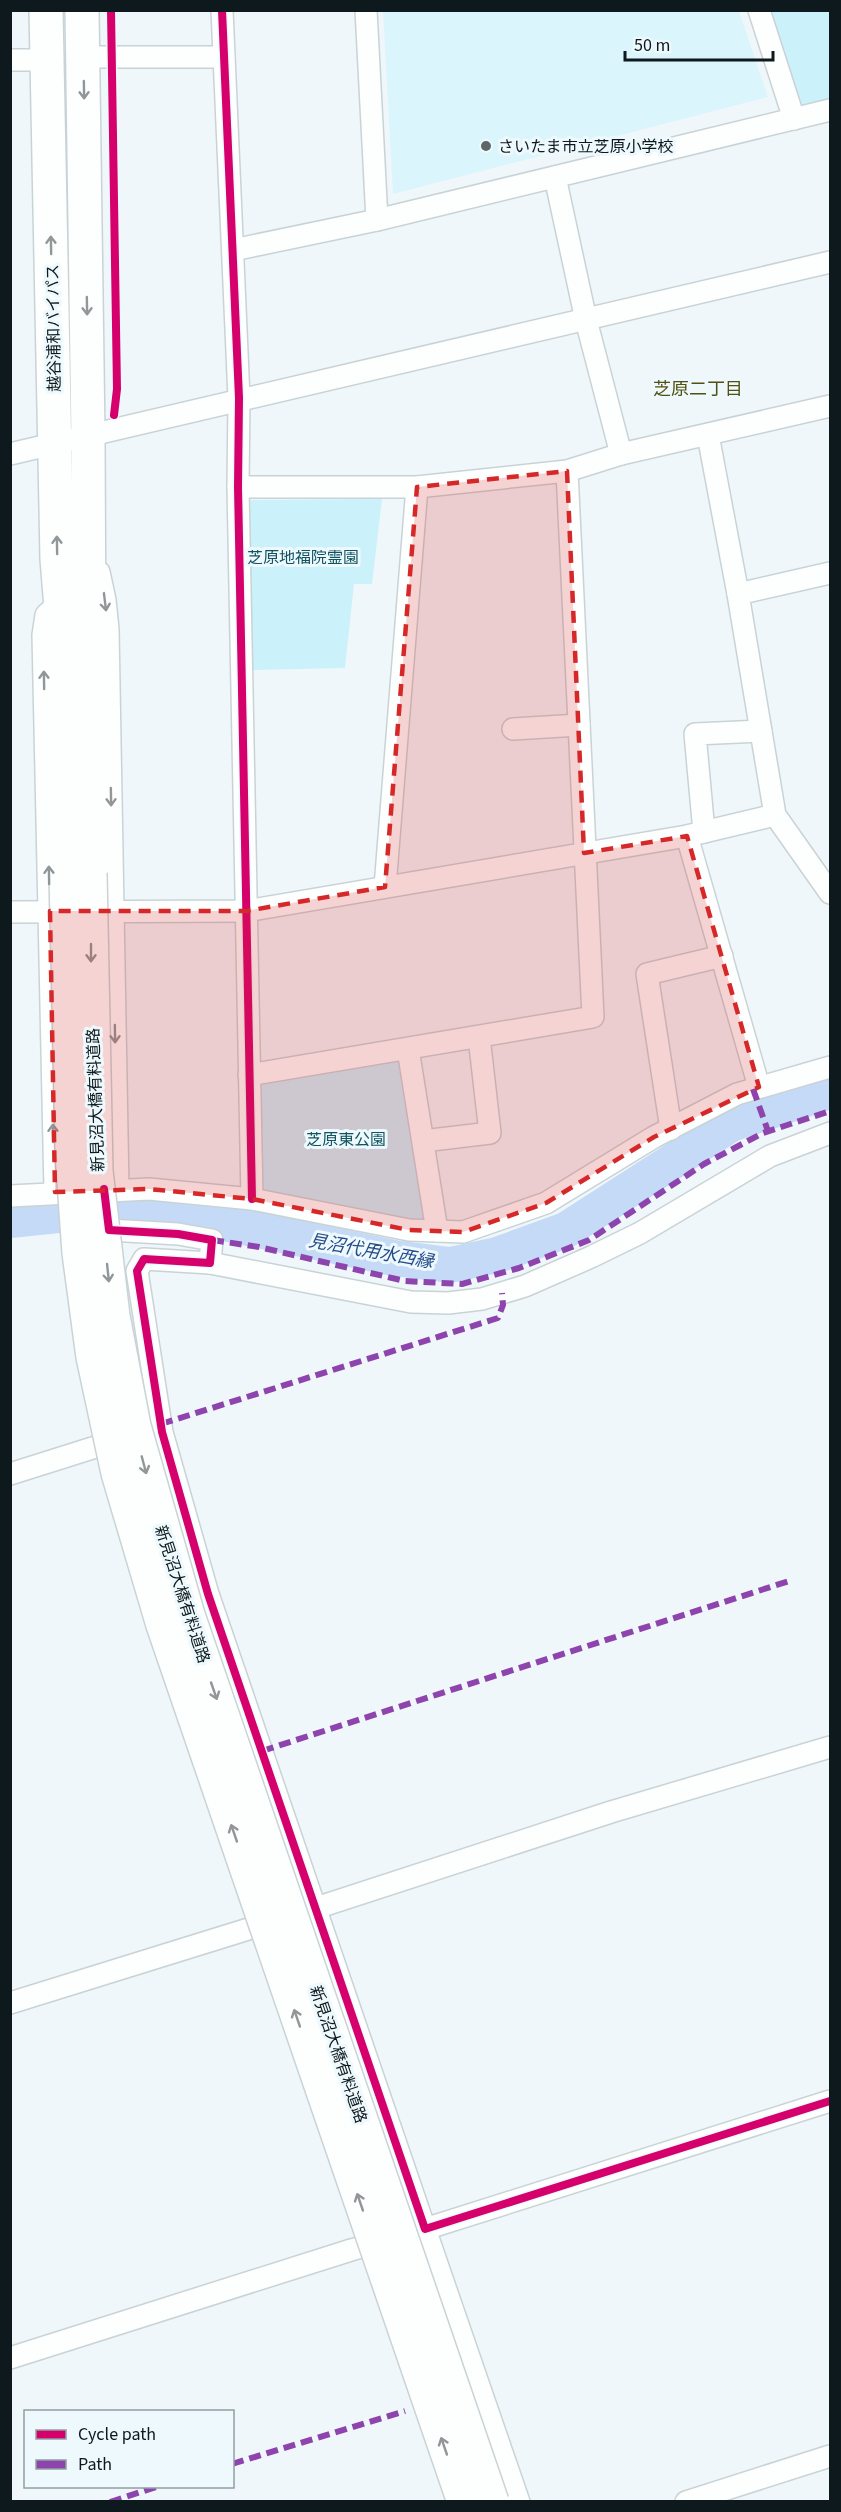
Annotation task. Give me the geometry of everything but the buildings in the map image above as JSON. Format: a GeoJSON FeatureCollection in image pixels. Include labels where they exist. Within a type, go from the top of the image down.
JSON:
{"type":"FeatureCollection","features":[{"type":"Feature","properties":{"kind":"highway","name":"越谷浦和バイパス"},"geometry":{"type":"LineString","coordinates":[[46,10],[57,559],[61,602],[76,645]]}},
{"type":"Feature","properties":{"kind":"highway","name":"越谷浦和バイパス"},"geometry":{"type":"LineString","coordinates":[[76,645],[89,546],[82,10]]}},
{"type":"Feature","properties":{"kind":"highway","name":"新見沼大橋有料道路"},"geometry":{"type":"LineString","coordinates":[[76,645],[78,874],[72,1143],[79,1253],[89,1334],[118,1473],[167,1636],[464,2502]]}},
{"type":"Feature","properties":{"kind":"highway","name":"新見沼大橋有料道路"},"geometry":{"type":"LineString","coordinates":[[78,874],[96,1171],[113,1316],[134,1426],[188,1615],[492,2502]]}},
{"type":"Feature","properties":{"kind":"street"},"geometry":{"type":"LineString","coordinates":[[222,10],[239,398],[238,487],[252,1199]]}},
{"type":"Feature","properties":{"kind":"street"},"geometry":{"type":"LineString","coordinates":[[366,10],[377,220]]}},
{"type":"Feature","properties":{"kind":"street"},"geometry":{"type":"LineString","coordinates":[[759,10],[794,119]]}},
{"type":"Feature","properties":{"kind":"street"},"geometry":{"type":"LineString","coordinates":[[84,57],[224,57]]}},
{"type":"Feature","properties":{"kind":"street"},"geometry":{"type":"LineString","coordinates":[[10,60],[47,60]]}},
{"type":"Feature","properties":{"kind":"street"},"geometry":{"type":"LineString","coordinates":[[233,250],[377,220],[831,111]]}},
{"type":"Feature","properties":{"kind":"street"},"geometry":{"type":"LineString","coordinates":[[555,177],[586,320],[621,454]]}},
{"type":"Feature","properties":{"kind":"street"},"geometry":{"type":"LineString","coordinates":[[10,454],[239,398],[831,262]]}},
{"type":"Feature","properties":{"kind":"street"},"geometry":{"type":"LineString","coordinates":[[238,487],[417,487],[567,471],[621,454],[831,406]]}},
{"type":"Feature","properties":{"kind":"street"},"geometry":{"type":"LineString","coordinates":[[708,435],[738,594],[775,815],[831,893]]}},
{"type":"Feature","properties":{"kind":"street"},"geometry":{"type":"LineString","coordinates":[[249,1075],[593,1017],[567,471]]}},
{"type":"Feature","properties":{"kind":"street"},"geometry":{"type":"LineString","coordinates":[[385,887],[417,487]]}},
{"type":"Feature","properties":{"kind":"street"},"geometry":{"type":"LineString","coordinates":[[89,546],[102,580],[108,629],[113,910],[109,1230],[168,1233],[212,1240],[210,1263]]}},
{"type":"Feature","properties":{"kind":"street"},"geometry":{"type":"LineString","coordinates":[[738,594],[831,573]]}},
{"type":"Feature","properties":{"kind":"street"},"geometry":{"type":"LineString","coordinates":[[55,1192],[43,635],[46,615],[61,602]]}},
{"type":"Feature","properties":{"kind":"street"},"geometry":{"type":"LineString","coordinates":[[513,729],[579,725]]}},
{"type":"Feature","properties":{"kind":"street"},"geometry":{"type":"LineString","coordinates":[[759,1087],[722,956],[696,834],[695,734],[761,731]]}},
{"type":"Feature","properties":{"kind":"street"},"geometry":{"type":"LineString","coordinates":[[10,912],[246,910],[696,834],[775,815]]}},
{"type":"Feature","properties":{"kind":"street"},"geometry":{"type":"LineString","coordinates":[[671,1129],[647,974],[722,956]]}},
{"type":"Feature","properties":{"kind":"street"},"geometry":{"type":"LineString","coordinates":[[423,1141],[490,1132],[479,1036]]}},
{"type":"Feature","properties":{"kind":"street"},"geometry":{"type":"LineString","coordinates":[[408,1049],[436,1231]]}},
{"type":"Feature","properties":{"kind":"street"},"geometry":{"type":"LineString","coordinates":[[10,1196],[149,1189],[252,1199],[409,1230],[463,1232],[546,1203],[671,1129],[737,1094],[831,1067]]}},
{"type":"Feature","properties":{"kind":"street"},"geometry":{"type":"LineString","coordinates":[[519,2502],[208,1594],[161,1424],[139,1297],[139,1264],[144,1259],[210,1263],[411,1302],[448,1303],[482,1299],[525,1286],[591,1257],[640,1233],[770,1156],[831,1133]]}},
{"type":"Feature","properties":{"kind":"street"},"geometry":{"type":"LineString","coordinates":[[10,1474],[161,1424]]}},
{"type":"Feature","properties":{"kind":"street"},"geometry":{"type":"LineString","coordinates":[[10,2003],[316,1908],[611,1812],[831,1746]]}},
{"type":"Feature","properties":{"kind":"street"},"geometry":{"type":"LineString","coordinates":[[10,2358],[831,2101]]}},
{"type":"Feature","properties":{"kind":"street"},"geometry":{"type":"LineString","coordinates":[[686,2502],[831,2456]]}},
{"type":"Feature","properties":{"kind":"highlighted area"},"geometry":{"type":"Polygon","coordinates":[[[567,471],[584,853],[687,836],[759,1087],[654,1137],[546,1203],[463,1232],[409,1230],[252,1199],[149,1189],[55,1192],[50,911],[246,911],[385,887],[417,487],[567,471]]]}},
{"type":"Feature","properties":{"kind":"shaded area","name":"さいたま市立芝原小学校"},"geometry":{"type":"Polygon","coordinates":[[[383,11],[739,11],[768,97],[393,194],[383,11]]]}},
{"type":"Feature","properties":{"kind":"green space"},"geometry":{"type":"Polygon","coordinates":[[[770,11],[830,11],[830,104],[811,109],[800,105],[770,11]]]}},
{"type":"Feature","properties":{"kind":"green space","name":"芝原地福院霊園"},"geometry":{"type":"Polygon","coordinates":[[[382,499],[372,584],[354,584],[345,668],[248,670],[244,507],[250,500],[382,499]]]}},
{"type":"Feature","properties":{"kind":"green space","name":"芝原東公園"},"geometry":{"type":"Polygon","coordinates":[[[406,1060],[429,1228],[270,1194],[262,1187],[260,1087],[268,1080],[406,1060]]]}},
{"type":"Feature","properties":{"kind":"waterway","name":"見沼代用水西縁"},"geometry":{"type":"LineString","coordinates":[[123,1212],[200,1218],[394,1258],[450,1265],[497,1255],[566,1230],[731,1124],[830,1091]]}},
{"type":"Feature","properties":{"kind":"waterway","name":"見沼代用水西縁"},"geometry":{"type":"LineString","coordinates":[[10,1220],[58,1215]]}},
{"type":"Feature","properties":{"kind":"marked path"},"geometry":{"type":"LineString","coordinates":[[753,1089],[768,1131]]}},
{"type":"Feature","properties":{"kind":"marked path"},"geometry":{"type":"LineString","coordinates":[[212,1240],[259,1247],[405,1281],[462,1284],[519,1268],[589,1240],[704,1164],[763,1133],[830,1111]]}},
{"type":"Feature","properties":{"kind":"marked path"},"geometry":{"type":"LineString","coordinates":[[161,1424],[498,1318],[503,1305],[502,1293]]}},
{"type":"Feature","properties":{"kind":"marked path"},"geometry":{"type":"LineString","coordinates":[[262,1751],[789,1581]]}},
{"type":"Feature","properties":{"kind":"marked path"},"geometry":{"type":"LineString","coordinates":[[234,2463],[405,2411]]}},
{"type":"Feature","properties":{"kind":"marked path"},"geometry":{"type":"LineString","coordinates":[[110,2502],[153,2488]]}},
{"type":"Feature","properties":{"kind":"cycle path"},"geometry":{"type":"LineString","coordinates":[[111,10],[117,389],[114,415]]}},
{"type":"Feature","properties":{"kind":"cycle path"},"geometry":{"type":"LineString","coordinates":[[222,10],[239,398],[238,487],[252,1199]]}},
{"type":"Feature","properties":{"kind":"cycle path"},"geometry":{"type":"LineString","coordinates":[[104,1189],[109,1230],[178,1234],[212,1240],[210,1263],[144,1259],[137,1271],[162,1432],[208,1594],[425,2229],[830,2101]]}},
{"type":"Feature","properties":{"kind":"place","name":"さいたま市立芝原小学校"},"geometry":{"type":"Point","coordinates":[486,146]}},
{"type":"Feature","properties":{"kind":"district","name":"芝原二丁目"},"geometry":{"type":"Point","coordinates":[698,389]}}]}
